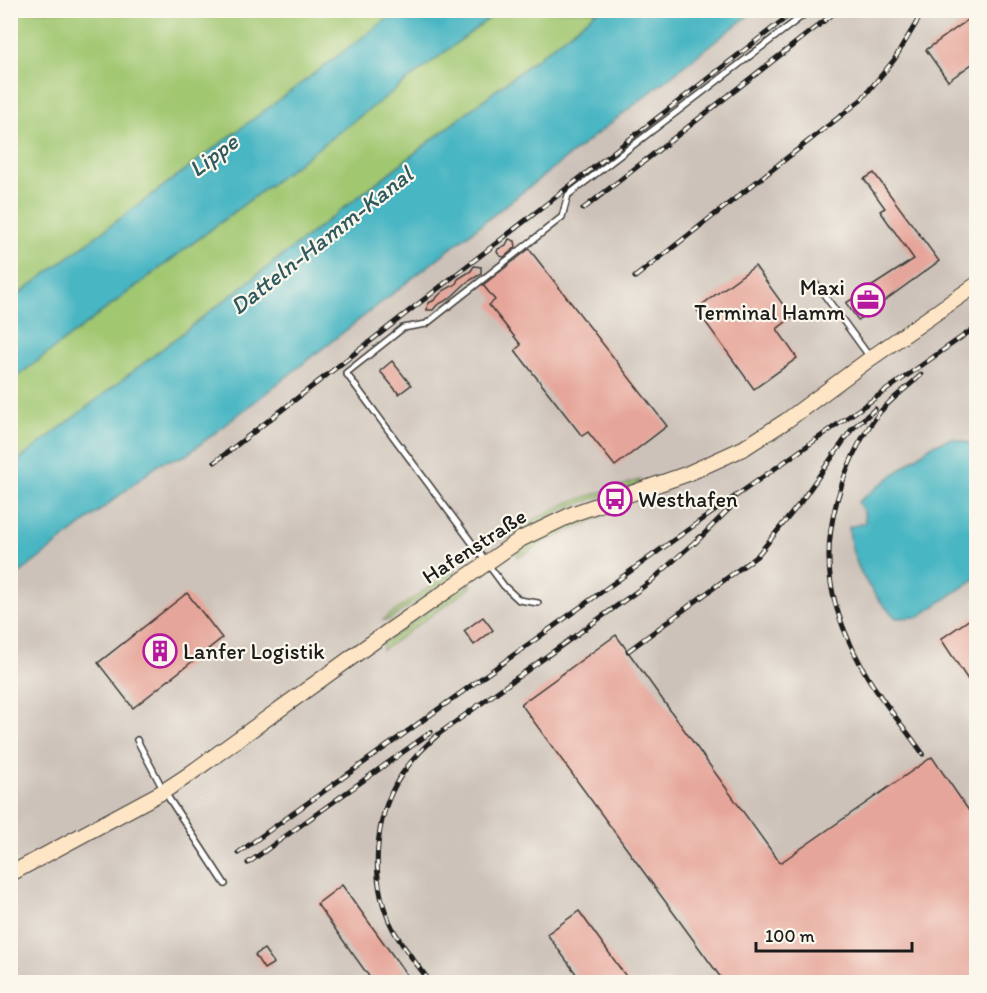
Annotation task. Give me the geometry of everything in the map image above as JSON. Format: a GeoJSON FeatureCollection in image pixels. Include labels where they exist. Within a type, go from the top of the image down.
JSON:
{"type":"FeatureCollection","features":[{"type":"Feature","properties":{"kind":"street","name":"Hafenstraße"},"geometry":{"type":"LineString","coordinates":[[10,874],[164,791],[522,539],[559,520],[687,474],[744,448],[786,421],[976,285]]}},
{"type":"Feature","properties":{"kind":"lane"},"geometry":{"type":"LineString","coordinates":[[538,603],[519,600],[498,578],[346,373],[403,328],[426,324],[562,217],[568,195],[810,10]]}},
{"type":"Feature","properties":{"kind":"lane"},"geometry":{"type":"LineString","coordinates":[[817,285],[871,358]]}},
{"type":"Feature","properties":{"kind":"lane"},"geometry":{"type":"LineString","coordinates":[[137,740],[164,791],[225,884]]}},
{"type":"Feature","properties":{"kind":"shaded area"},"geometry":{"type":"Polygon","coordinates":[[[754,11],[976,11],[976,982],[11,982],[11,580],[162,462],[185,456],[754,11]]]}},
{"type":"Feature","properties":{"kind":"green space"},"geometry":{"type":"Polygon","coordinates":[[[10,11],[399,11],[11,300],[10,11]]]}},
{"type":"Feature","properties":{"kind":"green space"},"geometry":{"type":"Polygon","coordinates":[[[499,11],[598,11],[11,466],[11,381],[499,11]]]}},
{"type":"Feature","properties":{"kind":"green space"},"geometry":{"type":"Polygon","coordinates":[[[640,480],[637,485],[568,507],[507,538],[506,534],[567,503],[640,480]]]}},
{"type":"Feature","properties":{"kind":"green space"},"geometry":{"type":"Polygon","coordinates":[[[607,509],[609,513],[542,543],[519,557],[516,554],[541,538],[607,509]]]}},
{"type":"Feature","properties":{"kind":"green space"},"geometry":{"type":"Polygon","coordinates":[[[459,566],[449,578],[389,620],[383,620],[459,566]]]}},
{"type":"Feature","properties":{"kind":"green space"},"geometry":{"type":"Polygon","coordinates":[[[472,584],[471,587],[382,650],[383,644],[461,589],[472,584]]]}},
{"type":"Feature","properties":{"kind":"water","name":"Lippe"},"geometry":{"type":"Polygon","coordinates":[[[399,10],[499,11],[11,381],[11,300],[399,10]]]}},
{"type":"Feature","properties":{"kind":"water","name":"Datteln-Hamm-Kanal"},"geometry":{"type":"Polygon","coordinates":[[[598,11],[754,11],[185,456],[162,462],[11,580],[11,466],[598,11]]]}},
{"type":"Feature","properties":{"kind":"water"},"geometry":{"type":"Polygon","coordinates":[[[952,438],[969,443],[976,454],[976,578],[918,617],[896,618],[863,577],[853,553],[849,527],[865,523],[864,512],[858,502],[931,446],[952,438]]]}},
{"type":"Feature","properties":{"kind":"building"},"geometry":{"type":"Polygon","coordinates":[[[976,14],[976,61],[948,81],[926,50],[976,14]]]}},
{"type":"Feature","properties":{"kind":"building"},"geometry":{"type":"Polygon","coordinates":[[[874,173],[939,261],[858,320],[846,303],[914,259],[880,211],[885,208],[864,179],[874,173]]]}},
{"type":"Feature","properties":{"kind":"building"},"geometry":{"type":"Polygon","coordinates":[[[509,239],[515,241],[516,247],[504,257],[500,256],[498,249],[506,245],[509,239]]]}},
{"type":"Feature","properties":{"kind":"building"},"geometry":{"type":"Polygon","coordinates":[[[529,249],[667,426],[615,466],[588,432],[582,436],[515,350],[521,345],[489,305],[495,300],[483,285],[529,249]]]}},
{"type":"Feature","properties":{"kind":"building"},"geometry":{"type":"Polygon","coordinates":[[[474,266],[481,267],[481,274],[467,282],[433,310],[427,310],[428,303],[456,284],[458,279],[471,271],[474,266]]]}},
{"type":"Feature","properties":{"kind":"building"},"geometry":{"type":"Polygon","coordinates":[[[755,266],[792,317],[777,329],[797,358],[754,389],[696,309],[755,266]]]}},
{"type":"Feature","properties":{"kind":"building"},"geometry":{"type":"Polygon","coordinates":[[[392,361],[411,385],[399,394],[380,371],[392,361]]]}},
{"type":"Feature","properties":{"kind":"building","name":"Lanfer Logistik"},"geometry":{"type":"Polygon","coordinates":[[[187,593],[222,638],[133,708],[98,663],[187,593]]]}},
{"type":"Feature","properties":{"kind":"building"},"geometry":{"type":"Polygon","coordinates":[[[976,615],[976,692],[941,639],[976,615]]]}},
{"type":"Feature","properties":{"kind":"building"},"geometry":{"type":"Polygon","coordinates":[[[483,617],[493,630],[474,645],[464,631],[483,617]]]}},
{"type":"Feature","properties":{"kind":"building"},"geometry":{"type":"Polygon","coordinates":[[[616,635],[780,863],[932,757],[976,821],[976,982],[724,982],[521,704],[616,635]]]}},
{"type":"Feature","properties":{"kind":"building"},"geometry":{"type":"Polygon","coordinates":[[[342,885],[412,982],[373,982],[317,904],[342,885]]]}},
{"type":"Feature","properties":{"kind":"building"},"geometry":{"type":"Polygon","coordinates":[[[579,911],[630,982],[582,982],[547,934],[579,911]]]}},
{"type":"Feature","properties":{"kind":"building"},"geometry":{"type":"Polygon","coordinates":[[[264,949],[274,963],[264,969],[255,955],[264,949]]]}},
{"type":"Feature","properties":{"kind":"railway"},"geometry":{"type":"LineString","coordinates":[[215,462],[796,10]]}},
{"type":"Feature","properties":{"kind":"railway"},"geometry":{"type":"LineString","coordinates":[[583,209],[838,10]]}},
{"type":"Feature","properties":{"kind":"railway"},"geometry":{"type":"LineString","coordinates":[[635,277],[861,100],[894,60],[924,10]]}},
{"type":"Feature","properties":{"kind":"railway"},"geometry":{"type":"LineString","coordinates":[[238,853],[696,524],[976,327]]}},
{"type":"Feature","properties":{"kind":"railway"},"geometry":{"type":"LineString","coordinates":[[921,375],[880,412],[858,446],[834,511],[829,559],[836,605],[854,652],[873,686],[923,754]]}},
{"type":"Feature","properties":{"kind":"railway"},"geometry":{"type":"LineString","coordinates":[[628,651],[757,556],[800,503],[852,429],[875,409]]}},
{"type":"Feature","properties":{"kind":"railway"},"geometry":{"type":"LineString","coordinates":[[695,543],[731,507]]}},
{"type":"Feature","properties":{"kind":"railway"},"geometry":{"type":"LineString","coordinates":[[430,982],[393,929],[380,891],[378,871],[380,830],[392,791],[402,774],[440,733],[650,582],[700,537]]}},
{"type":"Feature","properties":{"kind":"railway"},"geometry":{"type":"LineString","coordinates":[[248,863],[431,732]]}},
{"type":"Feature","properties":{"kind":"place","name":"Maxi Terminal Hamm"},"geometry":{"type":"Point","coordinates":[868,300]}},
{"type":"Feature","properties":{"kind":"place","name":"Westhafen"},"geometry":{"type":"Point","coordinates":[615,499]}},
{"type":"Feature","properties":{"kind":"place","name":"Lanfer Logistik"},"geometry":{"type":"Point","coordinates":[160,651]}}]}
